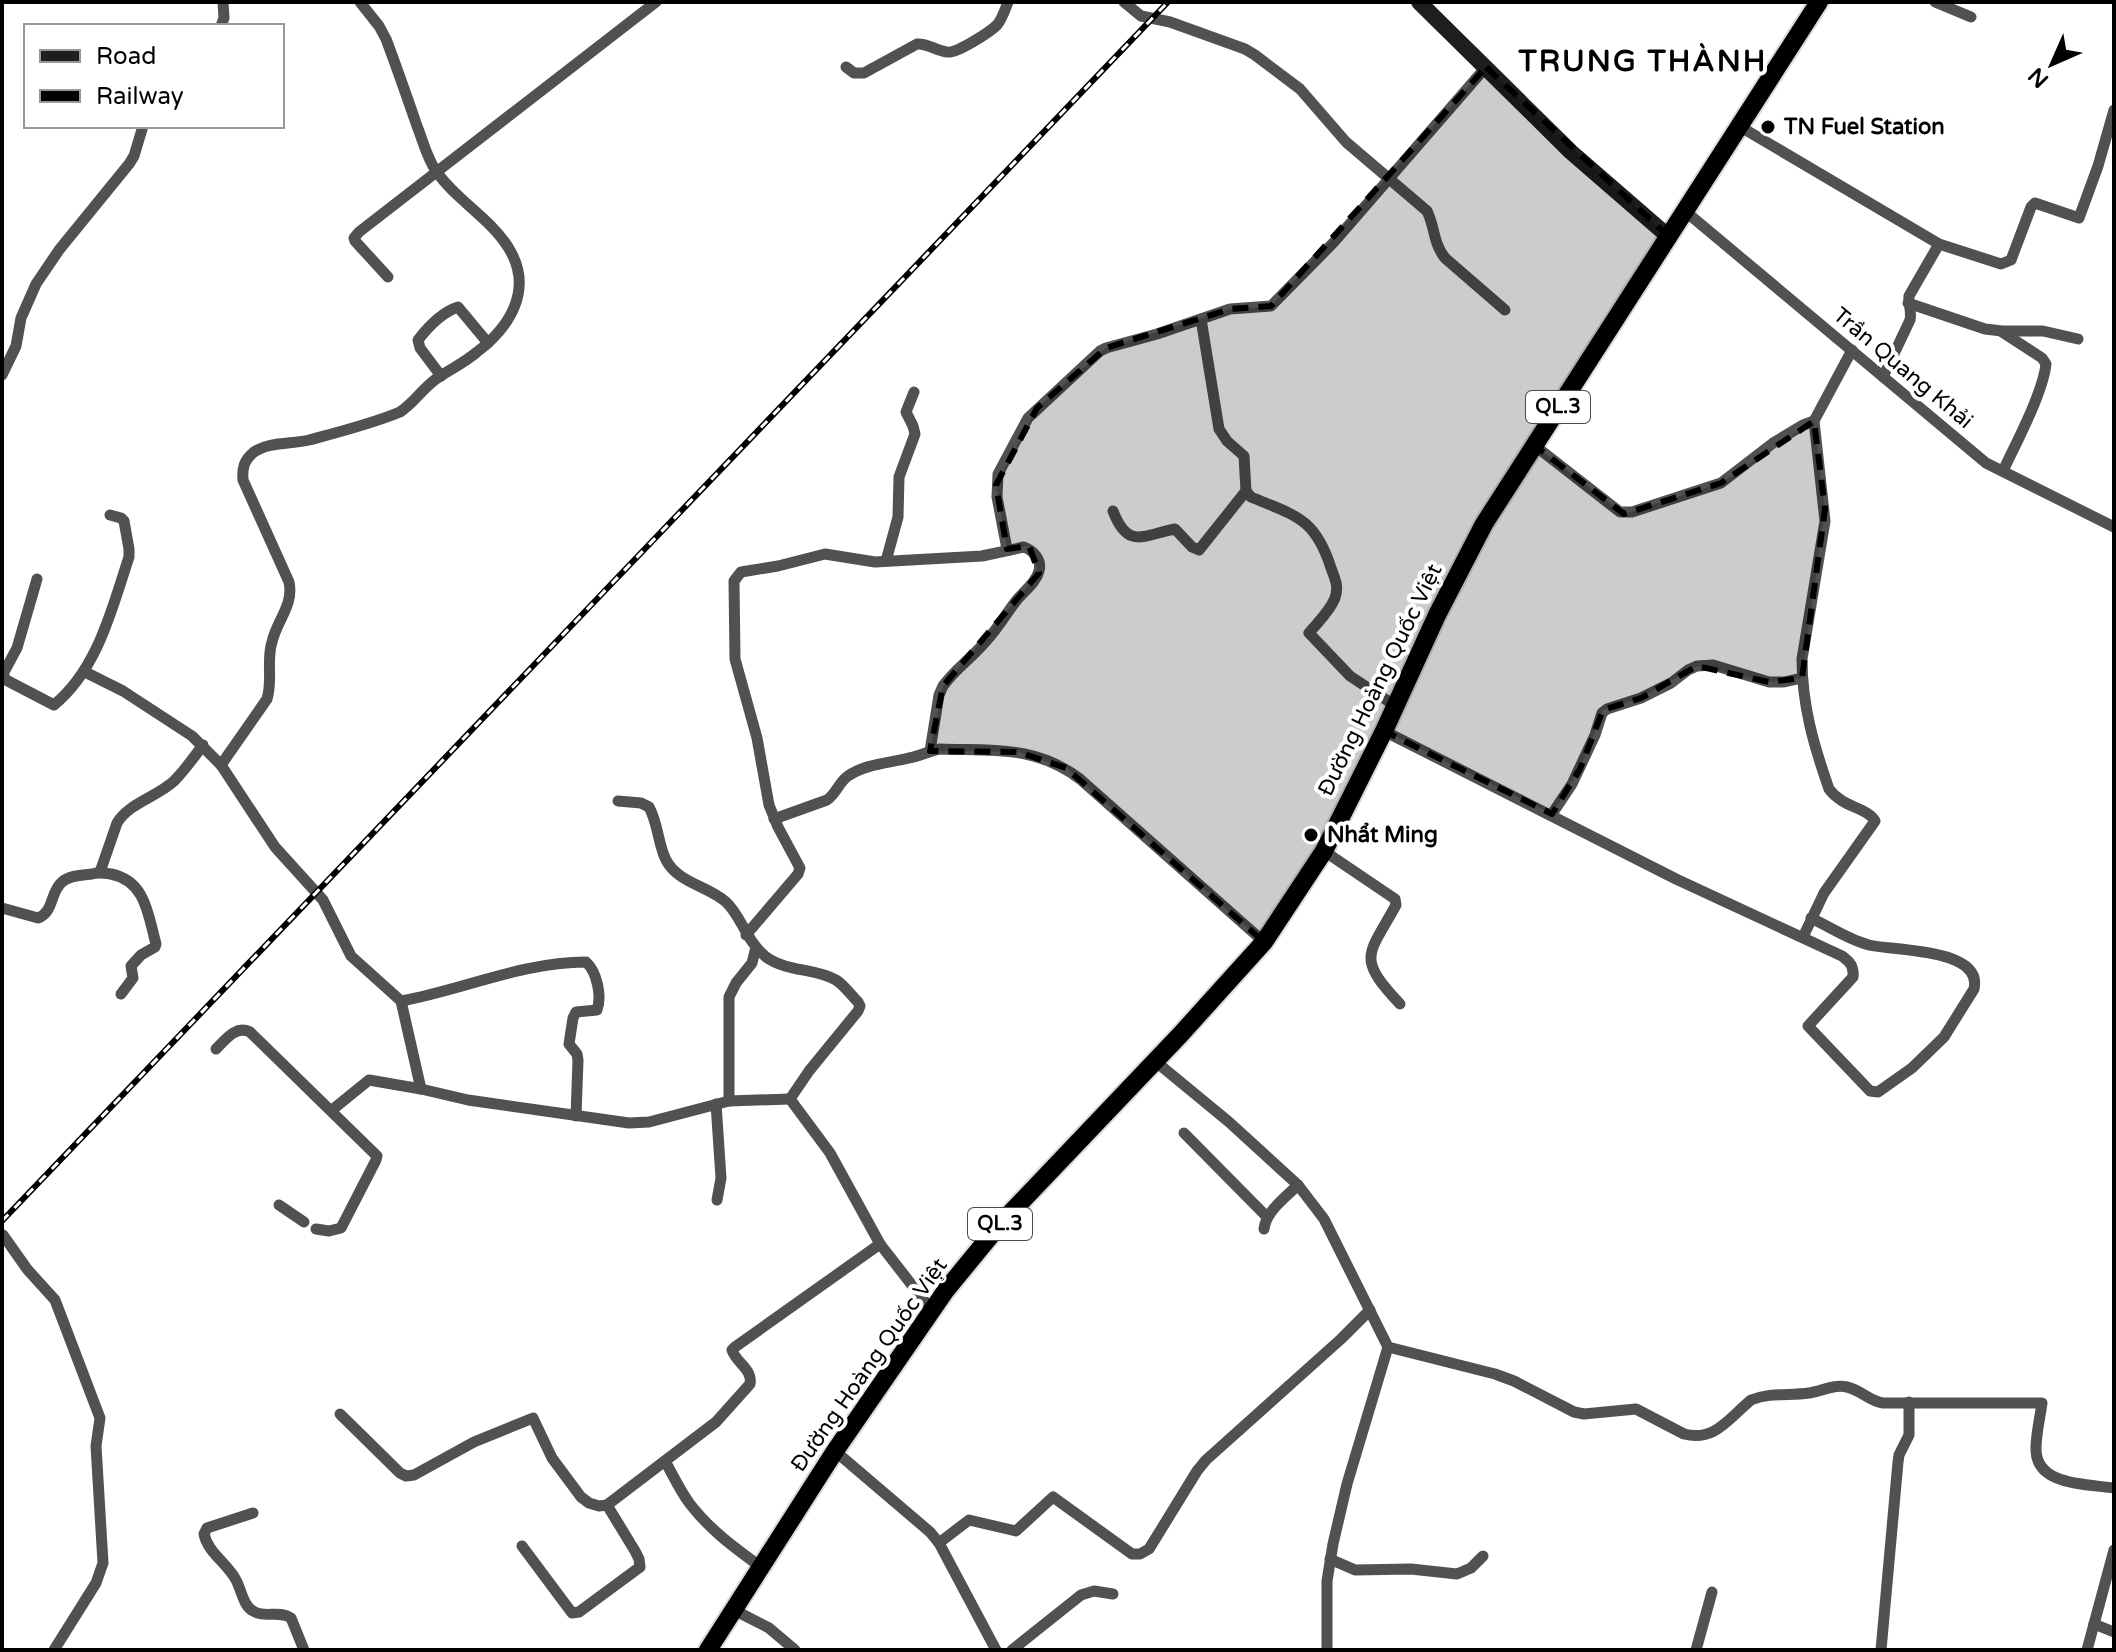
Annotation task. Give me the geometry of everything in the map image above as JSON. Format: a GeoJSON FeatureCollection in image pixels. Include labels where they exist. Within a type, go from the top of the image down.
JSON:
{"type":"FeatureCollection","features":[{"type":"Feature","properties":{"kind":"highway","name":"Đường Hoàng Quốc Việt"},"geometry":{"type":"LineString","coordinates":[[708,1650],[835,1451],[932,1311],[1001,1223],[1264,942],[1324,851],[1484,524],[1819,2]]}},
{"type":"Feature","properties":{"kind":"main road"},"geometry":{"type":"LineString","coordinates":[[1422,3],[1571,152],[1669,237]]}},
{"type":"Feature","properties":{"kind":"street"},"geometry":{"type":"LineString","coordinates":[[222,24],[223,2]]}},
{"type":"Feature","properties":{"kind":"street"},"geometry":{"type":"LineString","coordinates":[[221,765],[267,699],[270,690],[270,646],[290,601],[291,591],[243,480],[246,461],[252,453],[262,448],[309,440],[400,412],[427,386],[488,343],[514,309],[520,288],[519,268],[510,249],[436,171],[429,159],[386,39],[360,2]]}},
{"type":"Feature","properties":{"kind":"street"},"geometry":{"type":"LineString","coordinates":[[388,277],[355,241],[355,235],[656,2]]}},
{"type":"Feature","properties":{"kind":"street"},"geometry":{"type":"LineString","coordinates":[[846,67],[854,73],[864,73],[917,44],[955,52],[996,26],[1008,2]]}},
{"type":"Feature","properties":{"kind":"street"},"geometry":{"type":"LineString","coordinates":[[1124,2],[1141,16],[1170,22],[1245,49],[1300,89],[1346,142],[1427,211],[1434,241],[1445,258],[1505,310]]}},
{"type":"Feature","properties":{"kind":"street"},"geometry":{"type":"LineString","coordinates":[[1935,2],[1971,17]]}},
{"type":"Feature","properties":{"kind":"street"},"geometry":{"type":"LineString","coordinates":[[1007,549],[996,485],[998,474],[1028,418],[1106,348],[1239,307],[1271,306],[1334,242],[1486,67]]}},
{"type":"Feature","properties":{"kind":"street"},"geometry":{"type":"LineString","coordinates":[[1739,126],[1939,244],[2001,264],[2011,260],[2035,203],[2079,218],[2114,110]]}},
{"type":"Feature","properties":{"kind":"street"},"geometry":{"type":"LineString","coordinates":[[2,375],[16,346],[21,318],[31,291],[59,250],[129,164],[142,128]]}},
{"type":"Feature","properties":{"kind":"street","name":"Trần Quang Khải"},"geometry":{"type":"LineString","coordinates":[[1685,211],[1986,463],[2114,527]]}},
{"type":"Feature","properties":{"kind":"street"},"geometry":{"type":"LineString","coordinates":[[1883,377],[1910,320],[1909,296],[1939,244]]}},
{"type":"Feature","properties":{"kind":"street"},"geometry":{"type":"LineString","coordinates":[[1908,303],[1985,329],[2043,331],[2078,339]]}},
{"type":"Feature","properties":{"kind":"street"},"geometry":{"type":"LineString","coordinates":[[441,376],[420,348],[418,340],[455,307],[488,343]]}},
{"type":"Feature","properties":{"kind":"street"},"geometry":{"type":"LineString","coordinates":[[1113,511],[1118,525],[1128,535],[1141,537],[1175,529],[1199,550],[1246,491],[1244,456],[1219,429],[1201,319]]}},
{"type":"Feature","properties":{"kind":"street"},"geometry":{"type":"LineString","coordinates":[[2002,331],[2042,358],[2046,364],[2026,421],[2003,471]]}},
{"type":"Feature","properties":{"kind":"street"},"geometry":{"type":"LineString","coordinates":[[1803,937],[1824,893],[1875,819],[1843,803],[1829,789],[1812,739],[1802,678],[1804,643],[1825,521],[1814,421],[1852,350]]}},
{"type":"Feature","properties":{"kind":"street"},"geometry":{"type":"LineString","coordinates":[[886,561],[898,517],[899,477],[915,434],[906,412],[914,392]]}},
{"type":"Feature","properties":{"kind":"street"},"geometry":{"type":"LineString","coordinates":[[1534,445],[1617,509],[1628,513],[1721,483],[1773,443],[1814,421]]}},
{"type":"Feature","properties":{"kind":"street"},"geometry":{"type":"LineString","coordinates":[[1246,491],[1251,497],[1305,522],[1316,533],[1324,546],[1338,587],[1332,605],[1309,633],[1350,676],[1394,705]]}},
{"type":"Feature","properties":{"kind":"street"},"geometry":{"type":"LineString","coordinates":[[37,579],[20,640],[3,674],[4,678],[54,705],[85,672],[111,612],[129,557],[124,521],[110,515]]}},
{"type":"Feature","properties":{"kind":"street"},"geometry":{"type":"LineString","coordinates":[[746,935],[800,868],[774,819],[766,793],[757,738],[736,671],[734,581],[741,572],[825,554],[866,562],[982,556],[1024,547],[1031,550],[1040,565],[1035,581],[989,638],[943,686],[930,751]]}},
{"type":"Feature","properties":{"kind":"street"},"geometry":{"type":"LineString","coordinates":[[1552,814],[1572,784],[1602,713],[1607,709],[1641,698],[1697,666],[1713,665],[1769,682],[1802,678]]}},
{"type":"Feature","properties":{"kind":"street"},"geometry":{"type":"LineString","coordinates":[[85,672],[123,691],[192,736],[221,765],[268,837],[323,900],[351,956],[401,1001],[421,1089]]}},
{"type":"Feature","properties":{"kind":"street"},"geometry":{"type":"LineString","coordinates":[[1384,731],[1676,879],[1842,956],[1854,969],[1853,977],[1808,1026],[1873,1092],[1881,1091],[1905,1074],[1951,1030],[1974,989],[1973,977],[1960,961],[1946,956],[1869,945],[1811,918]]}},
{"type":"Feature","properties":{"kind":"street"},"geometry":{"type":"LineString","coordinates":[[100,872],[121,816],[173,782],[203,745]]}},
{"type":"Feature","properties":{"kind":"street"},"geometry":{"type":"LineString","coordinates":[[774,819],[827,800],[848,776],[879,764],[930,751],[1018,752],[1050,760],[1066,768],[1264,942]]}},
{"type":"Feature","properties":{"kind":"street"},"geometry":{"type":"LineString","coordinates":[[618,801],[641,803],[649,807],[666,860],[672,869],[682,878],[725,901],[746,935],[766,956],[784,966],[835,979],[858,1002],[860,1006],[790,1099]]}},
{"type":"Feature","properties":{"kind":"street"},"geometry":{"type":"LineString","coordinates":[[1324,851],[1396,902],[1373,945],[1371,957],[1380,982],[1400,1004]]}},
{"type":"Feature","properties":{"kind":"street"},"geometry":{"type":"LineString","coordinates":[[2,908],[38,918],[44,916],[61,882],[100,872],[121,876],[138,888],[156,944],[131,966],[133,978],[121,994]]}},
{"type":"Feature","properties":{"kind":"street"},"geometry":{"type":"LineString","coordinates":[[729,1101],[729,997],[732,988],[752,963],[756,947]]}},
{"type":"Feature","properties":{"kind":"street"},"geometry":{"type":"LineString","coordinates":[[401,1001],[527,969],[574,962],[590,964],[599,1005],[597,1010],[576,1012],[569,1044],[578,1060],[576,1116]]}},
{"type":"Feature","properties":{"kind":"street"},"geometry":{"type":"LineString","coordinates":[[216,1049],[237,1030],[250,1032],[377,1156],[341,1228],[329,1231],[316,1229]]}},
{"type":"Feature","properties":{"kind":"street"},"geometry":{"type":"LineString","coordinates":[[1155,1061],[1298,1185],[1324,1219],[1388,1347],[1347,1484],[1330,1559],[1327,1650]]}},
{"type":"Feature","properties":{"kind":"street"},"geometry":{"type":"LineString","coordinates":[[332,1110],[369,1080],[468,1100],[639,1124],[729,1101],[790,1099]]}},
{"type":"Feature","properties":{"kind":"street"},"geometry":{"type":"LineString","coordinates":[[790,1099],[830,1153],[880,1244],[932,1311]]}},
{"type":"Feature","properties":{"kind":"street"},"geometry":{"type":"LineString","coordinates":[[716,1104],[721,1178],[717,1200]]}},
{"type":"Feature","properties":{"kind":"street"},"geometry":{"type":"LineString","coordinates":[[1184,1133],[1265,1223],[1298,1185]]}},
{"type":"Feature","properties":{"kind":"street"},"geometry":{"type":"LineString","coordinates":[[279,1205],[304,1222]]}},
{"type":"Feature","properties":{"kind":"street"},"geometry":{"type":"LineString","coordinates":[[3,1235],[27,1269],[55,1300],[100,1418],[96,1446],[103,1563],[96,1583],[54,1650]]}},
{"type":"Feature","properties":{"kind":"street"},"geometry":{"type":"LineString","coordinates":[[340,1414],[406,1476],[414,1475],[483,1438],[533,1418],[552,1458],[581,1497],[589,1503],[607,1505],[716,1422],[750,1384],[752,1379],[748,1370],[733,1355],[735,1347],[880,1244]]}},
{"type":"Feature","properties":{"kind":"street"},"geometry":{"type":"LineString","coordinates":[[939,1543],[969,1520],[1016,1531],[1053,1497],[1132,1554],[1145,1552],[1206,1460],[1370,1310]]}},
{"type":"Feature","properties":{"kind":"street"},"geometry":{"type":"LineString","coordinates":[[1388,1347],[1495,1374],[1574,1412],[1584,1414],[1636,1409],[1693,1436],[1710,1435],[1751,1400],[1767,1395],[1808,1393],[1824,1387],[1845,1386],[1872,1401],[2042,1403],[2035,1451],[2043,1469],[2057,1480],[2114,1488]]}},
{"type":"Feature","properties":{"kind":"street"},"geometry":{"type":"LineString","coordinates":[[1881,1650],[1898,1462],[1909,1435],[1909,1402]]}},
{"type":"Feature","properties":{"kind":"street"},"geometry":{"type":"LineString","coordinates":[[835,1451],[939,1543],[996,1650]]}},
{"type":"Feature","properties":{"kind":"street"},"geometry":{"type":"LineString","coordinates":[[665,1461],[688,1502],[707,1524],[761,1567]]}},
{"type":"Feature","properties":{"kind":"street"},"geometry":{"type":"LineString","coordinates":[[522,1546],[572,1613],[579,1612],[640,1567],[635,1551],[607,1505]]}},
{"type":"Feature","properties":{"kind":"street"},"geometry":{"type":"LineString","coordinates":[[253,1513],[207,1528],[205,1539],[236,1581],[250,1610],[257,1614],[287,1615],[304,1650]]}},
{"type":"Feature","properties":{"kind":"street"},"geometry":{"type":"LineString","coordinates":[[2087,1650],[2114,1550]]}},
{"type":"Feature","properties":{"kind":"street"},"geometry":{"type":"LineString","coordinates":[[1330,1559],[1355,1570],[1411,1569],[1457,1574],[1471,1568],[1483,1556]]}},
{"type":"Feature","properties":{"kind":"street"},"geometry":{"type":"LineString","coordinates":[[1012,1650],[1081,1595],[1094,1591],[1113,1594]]}},
{"type":"Feature","properties":{"kind":"street"},"geometry":{"type":"LineString","coordinates":[[1696,1650],[1712,1592]]}},
{"type":"Feature","properties":{"kind":"street"},"geometry":{"type":"LineString","coordinates":[[734,1610],[769,1628],[795,1650]]}},
{"type":"Feature","properties":{"kind":"street"},"geometry":{"type":"LineString","coordinates":[[2094,1624],[2114,1632]]}},
{"type":"Feature","properties":{"kind":"highlighted area"},"geometry":{"type":"Polygon","coordinates":[[[1486,67],[1669,237],[1534,445],[1624,514],[1721,483],[1814,421],[1825,509],[1802,678],[1769,682],[1697,666],[1641,698],[1603,710],[1580,769],[1552,814],[1384,731],[1324,851],[1264,942],[1066,768],[1018,752],[930,751],[943,686],[1039,573],[1029,546],[1007,549],[996,485],[1037,408],[1106,348],[1230,309],[1271,306],[1486,67]]]}},
{"type":"Feature","properties":{"kind":"railway"},"geometry":{"type":"LineString","coordinates":[[2,1221],[1168,2]]}},
{"type":"Feature","properties":{"kind":"place","name":"TN Fuel Station"},"geometry":{"type":"Point","coordinates":[1768,127]}},
{"type":"Feature","properties":{"kind":"place","name":"Nhẩt Ming"},"geometry":{"type":"Point","coordinates":[1311,835]}},
{"type":"Feature","properties":{"kind":"district","name":"TRUNG THÀNH"},"geometry":{"type":"Point","coordinates":[1643,61]}}]}
